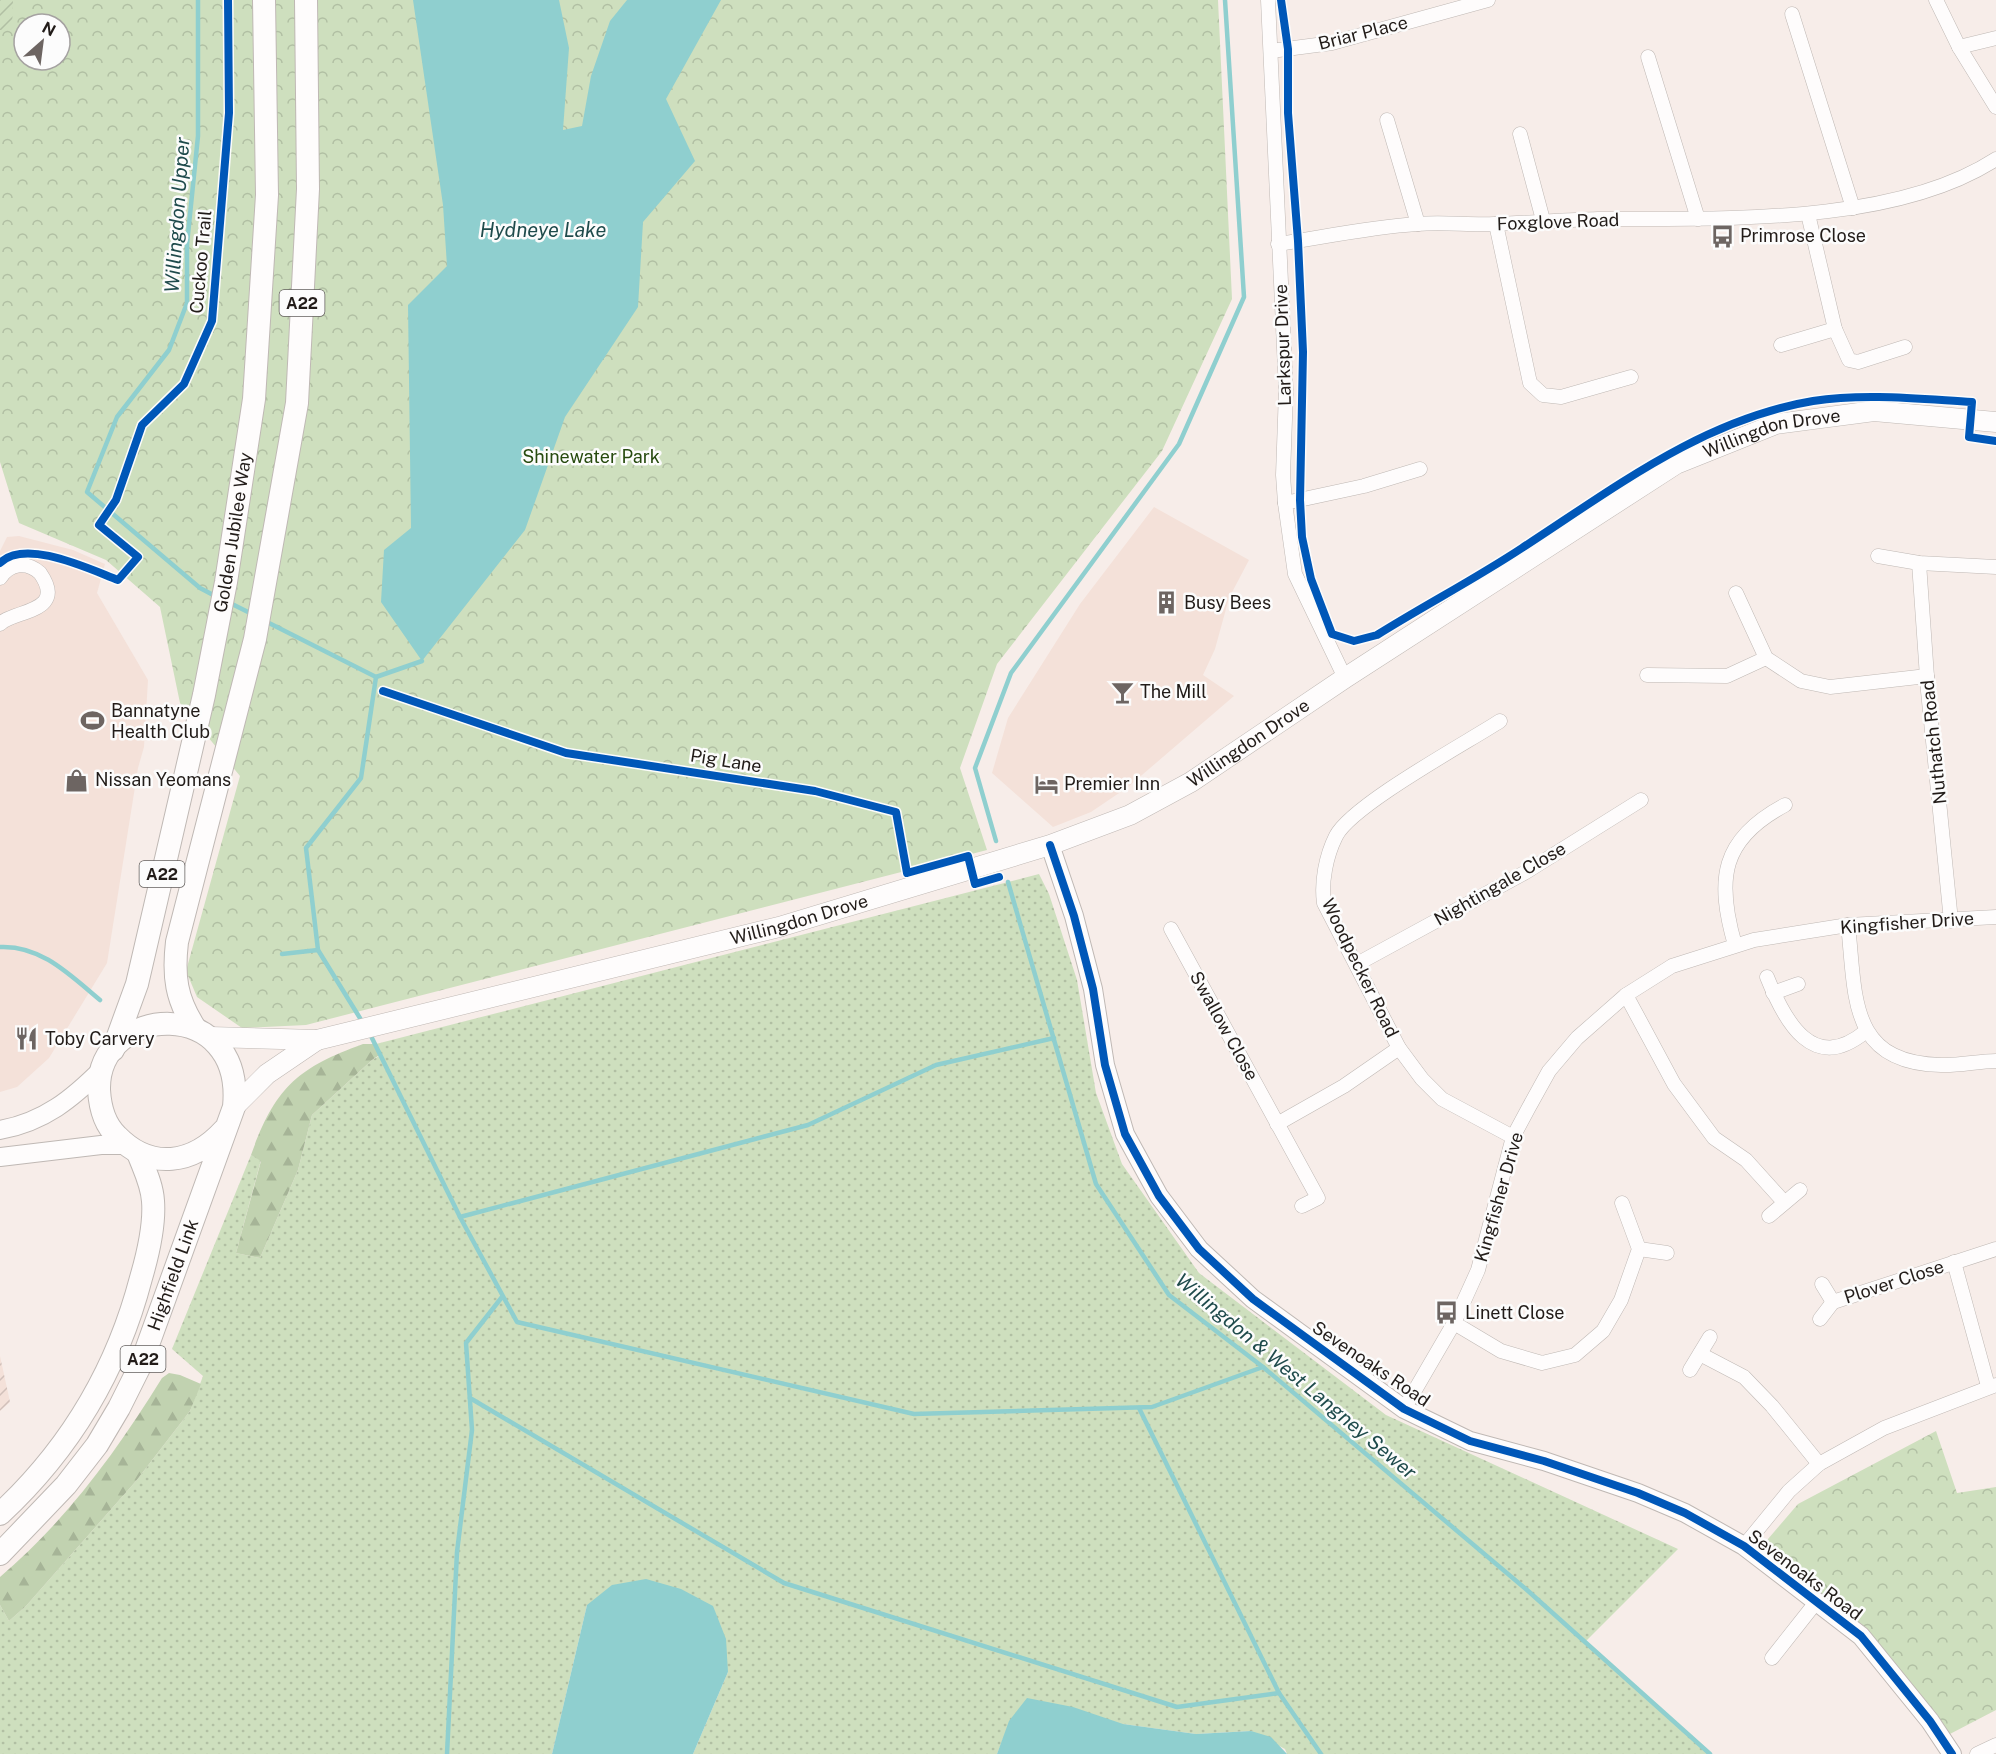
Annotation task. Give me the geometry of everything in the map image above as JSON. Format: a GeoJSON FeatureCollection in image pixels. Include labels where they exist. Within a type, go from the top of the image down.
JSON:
{"type":"FeatureCollection","features":[{"type":"Feature","properties":{"kind":"highway","name":"Golden Jubilee Way"},"geometry":{"type":"LineString","coordinates":[[108,1059],[137,984],[219,620],[254,399],[267,195],[264,0]]}},
{"type":"Feature","properties":{"kind":"highway","name":"A22"},"geometry":{"type":"LineString","coordinates":[[202,1033],[178,997],[174,964],[177,942],[263,603],[297,403],[308,189],[306,0]]}},
{"type":"Feature","properties":{"kind":"highway"},"geometry":{"type":"LineString","coordinates":[[159,1023],[177,1023],[202,1033],[223,1051],[232,1069],[236,1088],[234,1107],[224,1130],[211,1144],[195,1154],[176,1159],[157,1159],[132,1149],[105,1118],[100,1102],[99,1085],[108,1059],[125,1037],[141,1028],[159,1023]]}},
{"type":"Feature","properties":{"kind":"highway","name":"Highfield Link"},"geometry":{"type":"LineString","coordinates":[[0,1554],[66,1485],[97,1445],[119,1408],[141,1364],[224,1130]]}},
{"type":"Feature","properties":{"kind":"highway","name":"Highfield Link"},"geometry":{"type":"LineString","coordinates":[[0,1514],[24,1492],[72,1433],[115,1359],[130,1319],[148,1246],[153,1203],[150,1185],[132,1149]]}},
{"type":"Feature","properties":{"kind":"main road","name":"Willingdon Drove"},"geometry":{"type":"LineString","coordinates":[[202,1033],[317,1040],[779,927],[1050,845],[1130,815],[1191,782],[1345,678],[1676,464],[1776,424],[1874,411],[1996,422]]}},
{"type":"Feature","properties":{"kind":"main road","name":"Willingdon Drove"},"geometry":{"type":"LineString","coordinates":[[234,1107],[267,1074],[317,1040]]}},
{"type":"Feature","properties":{"kind":"street","name":"Larkspur Drive"},"geometry":{"type":"LineString","coordinates":[[1268,0],[1286,391],[1283,475],[1285,503],[1295,574],[1345,678]]}},
{"type":"Feature","properties":{"kind":"street","name":"Briar Place"},"geometry":{"type":"LineString","coordinates":[[1271,51],[1332,43],[1488,0]]}},
{"type":"Feature","properties":{"kind":"street"},"geometry":{"type":"LineString","coordinates":[[1936,0],[1959,47],[1996,107]]}},
{"type":"Feature","properties":{"kind":"street"},"geometry":{"type":"LineString","coordinates":[[1792,14],[1853,208]]}},
{"type":"Feature","properties":{"kind":"street"},"geometry":{"type":"LineString","coordinates":[[1959,47],[1996,38]]}},
{"type":"Feature","properties":{"kind":"street"},"geometry":{"type":"LineString","coordinates":[[1648,57],[1698,219]]}},
{"type":"Feature","properties":{"kind":"street"},"geometry":{"type":"LineString","coordinates":[[1387,120],[1418,224]]}},
{"type":"Feature","properties":{"kind":"street"},"geometry":{"type":"LineString","coordinates":[[1520,134],[1543,220]]}},
{"type":"Feature","properties":{"kind":"street","name":"Foxglove Road"},"geometry":{"type":"LineString","coordinates":[[1278,244],[1418,224],[1698,219],[1808,214],[1853,208],[1926,190],[1975,173],[1996,159]]}},
{"type":"Feature","properties":{"kind":"street"},"geometry":{"type":"LineString","coordinates":[[1808,214],[1835,328],[1848,360],[1857,362],[1905,347]]}},
{"type":"Feature","properties":{"kind":"street"},"geometry":{"type":"LineString","coordinates":[[1496,224],[1530,383],[1543,395],[1561,397],[1630,377]]}},
{"type":"Feature","properties":{"kind":"street"},"geometry":{"type":"LineString","coordinates":[[1781,345],[1835,328]]}},
{"type":"Feature","properties":{"kind":"street"},"geometry":{"type":"LineString","coordinates":[[1285,503],[1364,486],[1420,469]]}},
{"type":"Feature","properties":{"kind":"street"},"geometry":{"type":"LineString","coordinates":[[1878,556],[1919,563],[1996,567]]}},
{"type":"Feature","properties":{"kind":"street","name":"Nuthatch Road"},"geometry":{"type":"LineString","coordinates":[[1919,563],[1927,676],[1952,921]]}},
{"type":"Feature","properties":{"kind":"street"},"geometry":{"type":"LineString","coordinates":[[0,578],[10,567],[27,566],[36,570],[42,577],[46,592],[36,610],[8,617],[0,624]]}},
{"type":"Feature","properties":{"kind":"street"},"geometry":{"type":"LineString","coordinates":[[1736,593],[1766,658],[1801,681],[1830,687],[1927,676]]}},
{"type":"Feature","properties":{"kind":"street"},"geometry":{"type":"LineString","coordinates":[[1647,675],[1727,676],[1766,658]]}},
{"type":"Feature","properties":{"kind":"street","name":"Woodpecker Road"},"geometry":{"type":"LineString","coordinates":[[1500,721],[1355,813],[1336,836],[1322,888],[1324,903],[1399,1048],[1422,1079],[1442,1099],[1513,1137]]}},
{"type":"Feature","properties":{"kind":"street","name":"Nightingale Close"},"geometry":{"type":"LineString","coordinates":[[1357,964],[1526,872],[1641,800]]}},
{"type":"Feature","properties":{"kind":"street"},"geometry":{"type":"LineString","coordinates":[[1735,945],[1726,916],[1724,886],[1731,855],[1742,834],[1768,814],[1785,805]]}},
{"type":"Feature","properties":{"kind":"street","name":"Sevenoaks Road"},"geometry":{"type":"LineString","coordinates":[[1050,845],[1074,916],[1093,989],[1105,1065],[1125,1134],[1159,1196],[1199,1249],[1253,1299],[1404,1408],[1470,1441],[1544,1461],[1638,1493],[1685,1513],[1744,1546],[1861,1636],[1930,1721],[1952,1754]]}},
{"type":"Feature","properties":{"kind":"street","name":"Kingfisher Drive"},"geometry":{"type":"LineString","coordinates":[[1404,1408],[1454,1323],[1478,1270],[1513,1137],[1549,1071],[1577,1038],[1626,995],[1672,966],[1735,945],[1786,934],[1848,926],[1996,917]]}},
{"type":"Feature","properties":{"kind":"street"},"geometry":{"type":"LineString","coordinates":[[1848,926],[1857,1008],[1865,1032],[1883,1048],[1909,1062],[1942,1065],[1996,1061]]}},
{"type":"Feature","properties":{"kind":"street","name":"Swallow Close"},"geometry":{"type":"LineString","coordinates":[[1171,929],[1318,1198],[1302,1206]]}},
{"type":"Feature","properties":{"kind":"street"},"geometry":{"type":"LineString","coordinates":[[1767,977],[1773,993],[1796,1030],[1814,1045],[1833,1049],[1851,1044],[1865,1032]]}},
{"type":"Feature","properties":{"kind":"street"},"geometry":{"type":"LineString","coordinates":[[1773,993],[1798,984]]}},
{"type":"Feature","properties":{"kind":"street"},"geometry":{"type":"LineString","coordinates":[[1626,995],[1674,1084],[1714,1138],[1746,1160],[1784,1202]]}},
{"type":"Feature","properties":{"kind":"street"},"geometry":{"type":"LineString","coordinates":[[1277,1124],[1344,1086],[1399,1048]]}},
{"type":"Feature","properties":{"kind":"street"},"geometry":{"type":"LineString","coordinates":[[0,1130],[42,1118],[59,1108],[108,1059]]}},
{"type":"Feature","properties":{"kind":"street"},"geometry":{"type":"LineString","coordinates":[[0,1157],[90,1146],[132,1149]]}},
{"type":"Feature","properties":{"kind":"street"},"geometry":{"type":"LineString","coordinates":[[1769,1216],[1800,1190]]}},
{"type":"Feature","properties":{"kind":"street"},"geometry":{"type":"LineString","coordinates":[[1454,1323],[1501,1351],[1542,1363],[1575,1355],[1603,1331],[1621,1300],[1639,1249],[1622,1203]]}},
{"type":"Feature","properties":{"kind":"street"},"geometry":{"type":"LineString","coordinates":[[1639,1249],[1667,1253]]}},
{"type":"Feature","properties":{"kind":"street","name":"Plover Close"},"geometry":{"type":"LineString","coordinates":[[1820,1319],[1833,1302],[1996,1250]]}},
{"type":"Feature","properties":{"kind":"street","name":"Plover Close"},"geometry":{"type":"LineString","coordinates":[[1954,1262],[1992,1385]]}},
{"type":"Feature","properties":{"kind":"street","name":"Plover Close"},"geometry":{"type":"LineString","coordinates":[[1822,1284],[1833,1302]]}},
{"type":"Feature","properties":{"kind":"street"},"geometry":{"type":"LineString","coordinates":[[1690,1370],[1710,1336]]}},
{"type":"Feature","properties":{"kind":"street"},"geometry":{"type":"LineString","coordinates":[[1700,1354],[1744,1377],[1772,1406],[1819,1464]]}},
{"type":"Feature","properties":{"kind":"street"},"geometry":{"type":"LineString","coordinates":[[1744,1546],[1789,1491],[1819,1464],[1884,1428],[1992,1385]]}},
{"type":"Feature","properties":{"kind":"street","name":"Sevenoaks Road"},"geometry":{"type":"LineString","coordinates":[[1772,1658],[1817,1601]]}},
{"type":"Feature","properties":{"kind":"street"},"geometry":{"type":"LineString","coordinates":[[1977,1754],[1996,1745]]}},
{"type":"Feature","properties":{"kind":"shaded area"},"geometry":{"type":"Polygon","coordinates":[[[1154,507],[1249,560],[1229,598],[1215,649],[1203,675],[1234,696],[1128,787],[1091,812],[1053,827],[992,773],[1008,718],[1080,604],[1154,507]]]}},
{"type":"Feature","properties":{"kind":"shaded area"},"geometry":{"type":"Polygon","coordinates":[[[19,536],[73,550],[105,564],[97,593],[148,680],[144,747],[138,768],[107,963],[49,1058],[17,1087],[0,1092],[0,551],[7,537],[19,536]]]}},
{"type":"Feature","properties":{"kind":"shaded area"},"geometry":{"type":"Polygon","coordinates":[[[0,1356],[10,1402],[0,1411],[0,1356]]]}},
{"type":"Feature","properties":{"kind":"green space","name":"Shinewater Park"},"geometry":{"type":"Polygon","coordinates":[[[0,0],[1218,0],[1232,299],[1162,451],[997,664],[960,768],[987,850],[306,1025],[242,1028],[197,997],[186,971],[240,776],[180,703],[160,607],[106,560],[19,523],[0,462],[0,0]]]}},
{"type":"Feature","properties":{"kind":"green space"},"geometry":{"type":"Polygon","coordinates":[[[0,0],[13,0],[12,30],[0,30],[0,0]]]}},
{"type":"Feature","properties":{"kind":"green space"},"geometry":{"type":"Polygon","coordinates":[[[1039,874],[1049,894],[1077,980],[1096,1093],[1122,1164],[1199,1273],[1386,1415],[1678,1549],[1585,1642],[1710,1754],[1287,1754],[1285,1749],[1251,1731],[1196,1734],[1123,1724],[1010,1721],[997,1754],[693,1754],[728,1672],[587,1605],[552,1754],[0,1754],[0,1605],[9,1621],[26,1606],[136,1481],[190,1411],[203,1376],[172,1349],[251,1155],[261,1160],[236,1253],[260,1258],[298,1170],[312,1115],[372,1060],[381,1055],[376,1044],[1039,874]]]}},
{"type":"Feature","properties":{"kind":"green space"},"geometry":{"type":"Polygon","coordinates":[[[363,1044],[376,1044],[381,1054],[312,1115],[298,1170],[260,1258],[236,1253],[261,1161],[251,1155],[269,1113],[291,1083],[305,1072],[321,1062],[363,1044]]]}},
{"type":"Feature","properties":{"kind":"green space"},"geometry":{"type":"Polygon","coordinates":[[[169,1373],[201,1384],[190,1411],[136,1481],[26,1606],[9,1621],[0,1605],[0,1577],[47,1533],[89,1484],[127,1432],[162,1378],[169,1373]]]}},
{"type":"Feature","properties":{"kind":"green space"},"geometry":{"type":"Polygon","coordinates":[[[1936,1431],[1957,1493],[1996,1487],[1996,1710],[1948,1735],[1860,1627],[1762,1546],[1798,1504],[1936,1431]]]}},
{"type":"Feature","properties":{"kind":"water","name":"Hydneye Lake"},"geometry":{"type":"Polygon","coordinates":[[[413,0],[559,0],[569,48],[563,130],[582,126],[591,76],[610,21],[627,0],[721,0],[666,99],[695,161],[643,222],[638,307],[565,417],[525,530],[422,661],[381,602],[384,550],[411,528],[408,305],[447,266],[443,205],[413,0]]]}},
{"type":"Feature","properties":{"kind":"water"},"geometry":{"type":"Polygon","coordinates":[[[646,1579],[681,1589],[713,1606],[726,1639],[728,1672],[693,1754],[552,1754],[587,1605],[612,1585],[646,1579]]]}},
{"type":"Feature","properties":{"kind":"water"},"geometry":{"type":"Polygon","coordinates":[[[1027,1698],[1073,1707],[1123,1724],[1196,1734],[1251,1731],[1271,1737],[1287,1754],[997,1754],[1009,1721],[1027,1698]]]}},
{"type":"Feature","properties":{"kind":"waterway","name":"Willingdon Upper"},"geometry":{"type":"LineString","coordinates":[[198,0],[198,136],[187,244],[187,303],[169,350],[117,417],[87,492],[200,588],[217,597]]}},
{"type":"Feature","properties":{"kind":"waterway","name":"Willingdon & West Langney Sewer"},"geometry":{"type":"LineString","coordinates":[[996,841],[975,768],[1011,673],[1179,444],[1244,297],[1225,0]]}},
{"type":"Feature","properties":{"kind":"waterway","name":"Willingdon Upper"},"geometry":{"type":"LineString","coordinates":[[230,603],[252,614]]}},
{"type":"Feature","properties":{"kind":"waterway","name":"Willingdon Upper"},"geometry":{"type":"LineString","coordinates":[[265,621],[376,677]]}},
{"type":"Feature","properties":{"kind":"waterway"},"geometry":{"type":"LineString","coordinates":[[376,677],[422,661]]}},
{"type":"Feature","properties":{"kind":"waterway"},"geometry":{"type":"LineString","coordinates":[[363,1023],[318,950],[306,848],[361,778],[376,677]]}},
{"type":"Feature","properties":{"kind":"waterway","name":"Willingdon & West Langney Sewer"},"geometry":{"type":"LineString","coordinates":[[1008,882],[1096,1184],[1169,1295],[1263,1367],[1527,1590],[1710,1754]]}},
{"type":"Feature","properties":{"kind":"waterway"},"geometry":{"type":"LineString","coordinates":[[0,947],[15,948],[42,956],[100,1000]]}},
{"type":"Feature","properties":{"kind":"waterway"},"geometry":{"type":"LineString","coordinates":[[282,954],[318,950]]}},
{"type":"Feature","properties":{"kind":"waterway"},"geometry":{"type":"LineString","coordinates":[[369,1032],[460,1217],[517,1322],[914,1414],[1152,1407],[1263,1367]]}},
{"type":"Feature","properties":{"kind":"waterway"},"geometry":{"type":"LineString","coordinates":[[460,1217],[808,1125],[936,1065],[1054,1038]]}},
{"type":"Feature","properties":{"kind":"waterway"},"geometry":{"type":"LineString","coordinates":[[447,1754],[457,1552],[472,1430],[466,1343],[502,1297]]}},
{"type":"Feature","properties":{"kind":"waterway"},"geometry":{"type":"LineString","coordinates":[[470,1398],[784,1583],[1177,1707],[1279,1693]]}},
{"type":"Feature","properties":{"kind":"waterway"},"geometry":{"type":"LineString","coordinates":[[1139,1408],[1279,1693],[1321,1754]]}},
{"type":"Feature","properties":{"kind":"cycle path","name":"Cuckoo Trail"},"geometry":{"type":"LineString","coordinates":[[0,563],[11,556],[41,554],[75,563],[118,580],[138,557],[99,525],[116,500],[142,425],[184,384],[212,321],[229,113],[228,0]]}},
{"type":"Feature","properties":{"kind":"cycle path"},"geometry":{"type":"LineString","coordinates":[[1281,0],[1288,49],[1288,113],[1298,241],[1303,352],[1300,500],[1302,537],[1311,579],[1332,634],[1354,641],[1377,635],[1504,559],[1660,459],[1734,423],[1773,410],[1813,401],[1852,397],[1972,402],[1969,437],[1996,441]]}},
{"type":"Feature","properties":{"kind":"cycle path","name":"Pig Lane"},"geometry":{"type":"LineString","coordinates":[[383,691],[566,753],[815,791],[896,812],[907,873],[968,856],[975,884],[999,877]]}},
{"type":"Feature","properties":{"kind":"cycle path"},"geometry":{"type":"LineString","coordinates":[[1050,845],[1074,916],[1093,989],[1105,1065],[1125,1134],[1159,1196],[1199,1249],[1253,1299],[1404,1409],[1470,1441],[1544,1461],[1638,1493],[1685,1513],[1744,1546],[1861,1636],[1930,1721],[1952,1754]]}},
{"type":"Feature","properties":{"kind":"place","name":"Primrose Close"},"geometry":{"type":"Point","coordinates":[1722,236]}},
{"type":"Feature","properties":{"kind":"place","name":"Busy Bees"},"geometry":{"type":"Point","coordinates":[1166,603]}},
{"type":"Feature","properties":{"kind":"place","name":"The Mill"},"geometry":{"type":"Point","coordinates":[1122,692]}},
{"type":"Feature","properties":{"kind":"place","name":"Bannatyne Health Club"},"geometry":{"type":"Point","coordinates":[93,721]}},
{"type":"Feature","properties":{"kind":"place","name":"Nissan Yeomans"},"geometry":{"type":"Point","coordinates":[77,780]}},
{"type":"Feature","properties":{"kind":"place","name":"Premier Inn"},"geometry":{"type":"Point","coordinates":[1046,784]}},
{"type":"Feature","properties":{"kind":"place","name":"Toby Carvery"},"geometry":{"type":"Point","coordinates":[27,1039]}},
{"type":"Feature","properties":{"kind":"place","name":"Linett Close"},"geometry":{"type":"Point","coordinates":[1447,1313]}}]}
